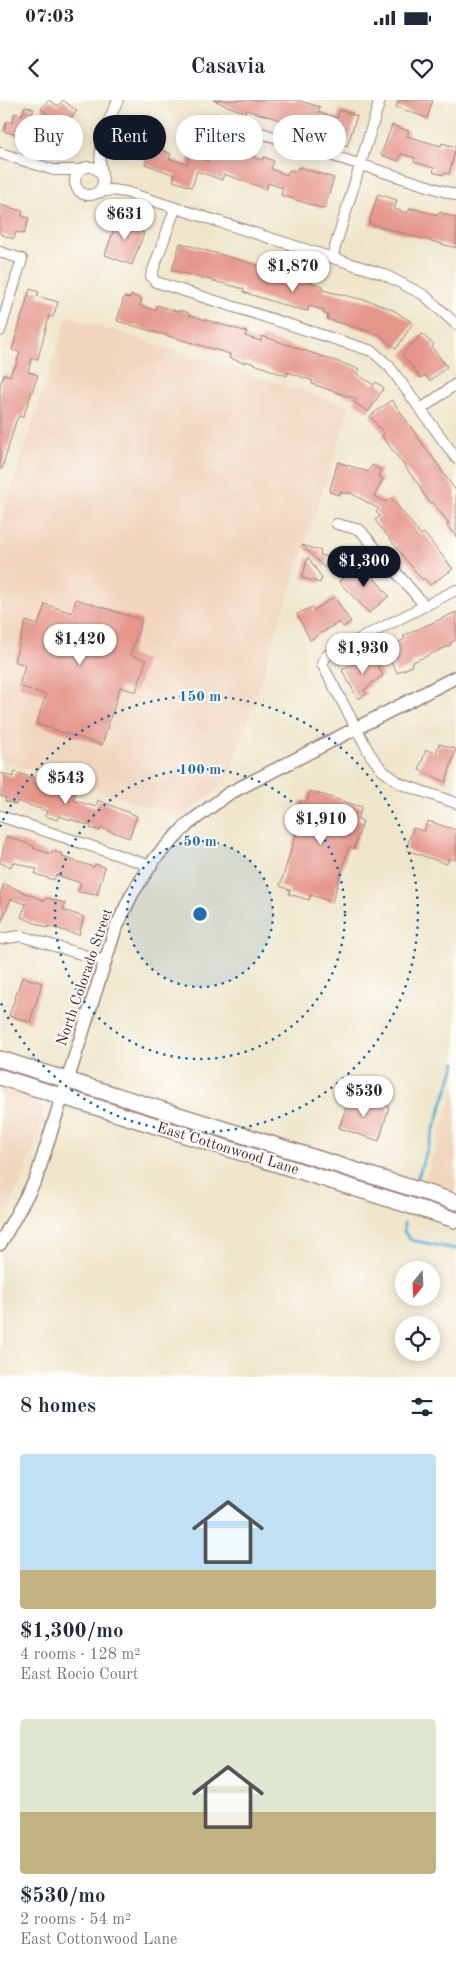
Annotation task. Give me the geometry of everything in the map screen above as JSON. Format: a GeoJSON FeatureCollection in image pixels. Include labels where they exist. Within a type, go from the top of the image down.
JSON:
{"type":"FeatureCollection","features":[{"type":"Feature","properties":{"kind":"main road","name":"East Cottonwood Lane"},"geometry":{"type":"LineString","coordinates":[[0,1059],[456,1202]]}},
{"type":"Feature","properties":{"kind":"main road","name":"East Cottonwood Lane"},"geometry":{"type":"LineString","coordinates":[[0,1077],[456,1220]]}},
{"type":"Feature","properties":{"kind":"street"},"geometry":{"type":"LineString","coordinates":[[112,115],[118,100]]}},
{"type":"Feature","properties":{"kind":"street"},"geometry":{"type":"LineString","coordinates":[[332,257],[380,100]]}},
{"type":"Feature","properties":{"kind":"street"},"geometry":{"type":"LineString","coordinates":[[263,134],[456,195]]}},
{"type":"Feature","properties":{"kind":"street"},"geometry":{"type":"LineString","coordinates":[[0,152],[54,170],[95,168],[126,192]]}},
{"type":"Feature","properties":{"kind":"street"},"geometry":{"type":"LineString","coordinates":[[78,189],[75,180],[80,170],[93,156]]}},
{"type":"Feature","properties":{"kind":"street"},"geometry":{"type":"LineString","coordinates":[[96,193],[102,187],[99,160]]}},
{"type":"Feature","properties":{"kind":"street"},"geometry":{"type":"LineString","coordinates":[[54,170],[84,194],[111,190],[126,192],[383,274],[424,295],[456,324]]}},
{"type":"Feature","properties":{"kind":"street"},"geometry":{"type":"LineString","coordinates":[[175,209],[151,276],[156,282],[372,352],[390,366],[456,458]]}},
{"type":"Feature","properties":{"kind":"street"},"geometry":{"type":"LineString","coordinates":[[0,252],[22,259],[0,331]]}},
{"type":"Feature","properties":{"kind":"street"},"geometry":{"type":"LineString","coordinates":[[421,410],[456,384]]}},
{"type":"Feature","properties":{"kind":"street"},"geometry":{"type":"LineString","coordinates":[[337,524],[360,530],[425,606]]}},
{"type":"Feature","properties":{"kind":"street"},"geometry":{"type":"LineString","coordinates":[[456,590],[326,656],[322,664],[374,759],[391,778],[411,788],[456,803]]}},
{"type":"Feature","properties":{"kind":"street","name":"North Colorado Street"},"geometry":{"type":"LineString","coordinates":[[0,1244],[36,1179],[115,930],[132,894],[151,866],[188,824],[228,794],[456,677]]}},
{"type":"Feature","properties":{"kind":"street"},"geometry":{"type":"LineString","coordinates":[[0,816],[151,866]]}},
{"type":"Feature","properties":{"kind":"street"},"geometry":{"type":"LineString","coordinates":[[0,938],[21,936],[104,961]]}},
{"type":"Feature","properties":{"kind":"shaded area"},"geometry":{"type":"Polygon","coordinates":[[[68,316],[350,406],[227,784],[205,798],[182,817],[0,760],[0,525],[68,316]]]}},
{"type":"Feature","properties":{"kind":"shaded area"},"geometry":{"type":"Polygon","coordinates":[[[456,1084],[456,1197],[423,1186],[456,1084]]]}},
{"type":"Feature","properties":{"kind":"shaded area"},"geometry":{"type":"Polygon","coordinates":[[[0,1087],[33,1098],[42,1108],[43,1117],[25,1174],[0,1227],[0,1087]]]}},
{"type":"Feature","properties":{"kind":"building"},"geometry":{"type":"Polygon","coordinates":[[[49,100],[58,106],[63,100],[77,111],[74,115],[48,115],[41,109],[49,100]]]}},
{"type":"Feature","properties":{"kind":"building"},"geometry":{"type":"Polygon","coordinates":[[[213,100],[297,100],[320,107],[318,112],[328,115],[273,115],[273,118],[246,110],[245,113],[213,100]]]}},
{"type":"Feature","properties":{"kind":"building"},"geometry":{"type":"Polygon","coordinates":[[[399,100],[433,100],[427,118],[396,107],[399,100]]]}},
{"type":"Feature","properties":{"kind":"building"},"geometry":{"type":"Polygon","coordinates":[[[25,106],[34,109],[32,115],[22,115],[25,106]]]}},
{"type":"Feature","properties":{"kind":"building"},"geometry":{"type":"Polygon","coordinates":[[[340,110],[357,116],[347,146],[346,115],[338,115],[340,110]]]}},
{"type":"Feature","properties":{"kind":"building"},"geometry":{"type":"Polygon","coordinates":[[[15,113],[22,115],[15,115],[15,135],[4,131],[7,121],[12,123],[15,113]]]}},
{"type":"Feature","properties":{"kind":"building"},"geometry":{"type":"Polygon","coordinates":[[[392,125],[409,131],[407,136],[441,146],[442,143],[456,147],[449,174],[444,173],[443,175],[433,172],[434,168],[414,162],[415,158],[401,154],[398,161],[381,155],[392,125]]]}},
{"type":"Feature","properties":{"kind":"building"},"geometry":{"type":"Polygon","coordinates":[[[166,152],[171,154],[169,159],[187,164],[188,160],[263,160],[264,157],[274,161],[271,169],[287,175],[289,170],[296,172],[298,167],[334,178],[324,209],[281,195],[283,188],[268,183],[266,189],[224,174],[222,180],[197,171],[192,187],[173,181],[175,175],[145,164],[146,160],[166,160],[166,152]]]}},
{"type":"Feature","properties":{"kind":"building"},"geometry":{"type":"Polygon","coordinates":[[[378,194],[397,200],[394,209],[408,213],[410,208],[438,215],[439,212],[456,218],[456,248],[369,224],[378,194]]]}},
{"type":"Feature","properties":{"kind":"building"},"geometry":{"type":"Polygon","coordinates":[[[0,205],[23,211],[22,216],[29,218],[24,234],[16,232],[14,239],[0,234],[0,205]]]}},
{"type":"Feature","properties":{"kind":"building"},"geometry":{"type":"Polygon","coordinates":[[[118,217],[144,225],[142,232],[144,233],[132,265],[105,255],[118,217]]]}},
{"type":"Feature","properties":{"kind":"building"},"geometry":{"type":"Polygon","coordinates":[[[180,243],[261,266],[260,269],[285,278],[286,275],[323,286],[322,290],[373,302],[393,310],[413,323],[396,349],[380,335],[327,319],[328,315],[323,313],[324,310],[309,306],[308,311],[293,308],[243,292],[244,289],[172,270],[180,243]]]}},
{"type":"Feature","properties":{"kind":"building"},"geometry":{"type":"Polygon","coordinates":[[[30,289],[39,292],[37,296],[58,302],[53,317],[49,316],[38,359],[32,358],[28,372],[38,375],[23,417],[19,416],[16,421],[2,469],[0,468],[0,386],[4,374],[10,376],[13,368],[15,368],[20,352],[12,350],[30,289]]]}},
{"type":"Feature","properties":{"kind":"building"},"geometry":{"type":"Polygon","coordinates":[[[131,295],[142,299],[140,306],[155,310],[157,305],[179,312],[179,310],[189,313],[189,315],[247,332],[245,336],[261,341],[262,336],[359,369],[357,374],[374,385],[376,382],[384,388],[368,412],[354,402],[356,399],[312,384],[313,381],[288,372],[287,376],[246,361],[245,363],[229,358],[230,354],[117,321],[124,297],[130,298],[131,295]]]}},
{"type":"Feature","properties":{"kind":"building"},"geometry":{"type":"Polygon","coordinates":[[[422,334],[434,345],[432,347],[447,367],[430,381],[425,375],[421,378],[402,354],[422,334]]]}},
{"type":"Feature","properties":{"kind":"building"},"geometry":{"type":"Polygon","coordinates":[[[392,400],[456,491],[456,537],[447,525],[449,523],[432,502],[430,503],[370,416],[392,400]]]}},
{"type":"Feature","properties":{"kind":"building"},"geometry":{"type":"Polygon","coordinates":[[[338,462],[368,472],[372,465],[381,470],[378,476],[383,479],[374,496],[386,502],[391,498],[421,535],[424,533],[453,569],[430,585],[424,578],[422,580],[375,520],[380,516],[376,512],[379,509],[349,492],[348,494],[340,492],[339,495],[329,492],[338,462]]]}},
{"type":"Feature","properties":{"kind":"building"},"geometry":{"type":"Polygon","coordinates":[[[302,545],[321,551],[320,555],[328,557],[325,568],[302,545]]]}},
{"type":"Feature","properties":{"kind":"building"},"geometry":{"type":"Polygon","coordinates":[[[308,557],[322,578],[320,583],[302,578],[308,557]]]}},
{"type":"Feature","properties":{"kind":"building"},"geometry":{"type":"Polygon","coordinates":[[[360,561],[389,596],[369,613],[339,582],[360,561]]]}},
{"type":"Feature","properties":{"kind":"building"},"geometry":{"type":"Polygon","coordinates":[[[334,597],[351,622],[343,627],[339,622],[310,640],[297,614],[312,607],[314,610],[334,597]]]}},
{"type":"Feature","properties":{"kind":"building"},"geometry":{"type":"Polygon","coordinates":[[[76,599],[142,620],[130,655],[146,660],[136,692],[120,687],[102,745],[36,724],[46,695],[19,686],[25,665],[14,661],[26,621],[38,625],[45,604],[72,613],[76,599]]]}},
{"type":"Feature","properties":{"kind":"building"},"geometry":{"type":"Polygon","coordinates":[[[456,612],[456,640],[450,643],[451,645],[411,663],[412,666],[397,673],[385,649],[405,639],[403,636],[456,612]]]}},
{"type":"Feature","properties":{"kind":"building"},"geometry":{"type":"Polygon","coordinates":[[[371,653],[383,676],[370,684],[371,686],[364,690],[367,694],[358,699],[342,670],[371,653]]]}},
{"type":"Feature","properties":{"kind":"building"},"geometry":{"type":"Polygon","coordinates":[[[439,744],[456,749],[446,782],[419,770],[426,750],[436,753],[439,744]]]}},
{"type":"Feature","properties":{"kind":"building"},"geometry":{"type":"Polygon","coordinates":[[[15,772],[34,778],[33,783],[54,790],[55,787],[76,793],[73,800],[96,807],[98,800],[137,816],[129,838],[101,828],[100,831],[90,828],[91,826],[59,816],[57,820],[45,816],[47,811],[17,801],[16,805],[5,801],[6,798],[0,796],[0,773],[13,777],[15,772]]]}},
{"type":"Feature","properties":{"kind":"building"},"geometry":{"type":"Polygon","coordinates":[[[310,791],[362,807],[358,819],[363,821],[354,849],[349,847],[332,902],[311,895],[309,900],[289,894],[290,890],[280,886],[297,831],[292,829],[301,800],[306,802],[310,791]]]}},
{"type":"Feature","properties":{"kind":"building"},"geometry":{"type":"Polygon","coordinates":[[[428,821],[456,830],[456,860],[449,858],[447,864],[406,850],[413,828],[424,831],[428,821]]]}},
{"type":"Feature","properties":{"kind":"building"},"geometry":{"type":"Polygon","coordinates":[[[6,836],[51,854],[52,851],[63,854],[62,857],[94,867],[95,864],[105,867],[97,895],[78,892],[81,883],[56,875],[54,880],[35,874],[37,869],[13,862],[11,867],[0,863],[6,836]]]}},
{"type":"Feature","properties":{"kind":"building"},"geometry":{"type":"Polygon","coordinates":[[[4,884],[45,901],[46,898],[65,903],[63,910],[84,917],[79,935],[48,926],[48,928],[21,917],[26,904],[11,899],[0,925],[0,896],[4,884]]]}},
{"type":"Feature","properties":{"kind":"building"},"geometry":{"type":"Polygon","coordinates":[[[22,977],[42,983],[30,1022],[9,1016],[22,977]]]}},
{"type":"Feature","properties":{"kind":"building"},"geometry":{"type":"Polygon","coordinates":[[[350,1095],[389,1107],[379,1141],[339,1128],[350,1095]]]}},
{"type":"Feature","properties":{"kind":"waterway"},"geometry":{"type":"LineString","coordinates":[[417,1180],[456,1063]]}},
{"type":"Feature","properties":{"kind":"waterway"},"geometry":{"type":"LineString","coordinates":[[404,1223],[404,1232],[411,1240],[456,1249]]}}]}
